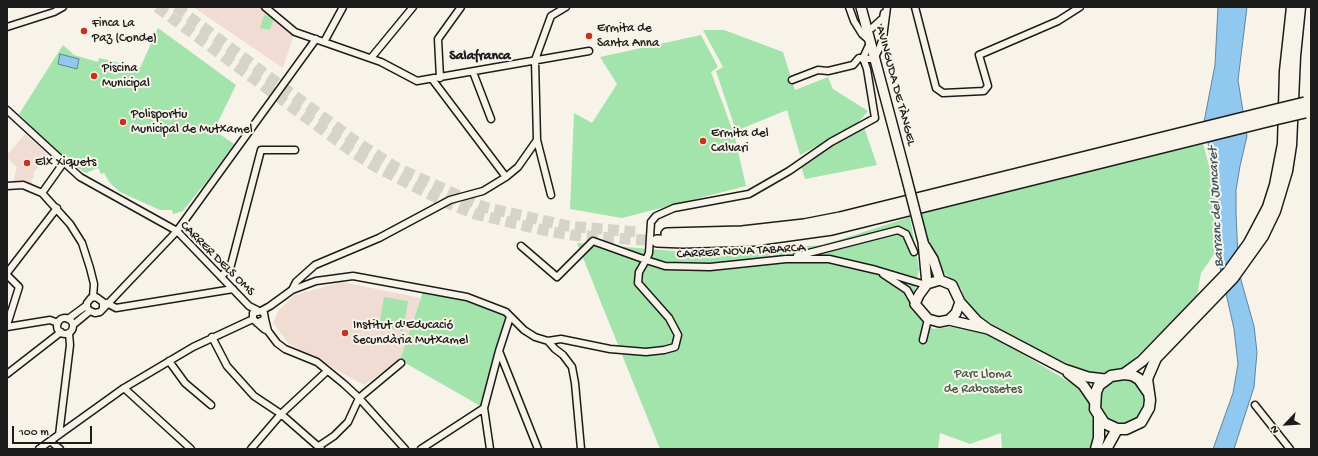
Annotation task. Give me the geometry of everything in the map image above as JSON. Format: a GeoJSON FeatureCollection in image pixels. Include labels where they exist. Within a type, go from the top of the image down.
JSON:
{"type":"FeatureCollection","features":[{"type":"Feature","properties":{"kind":"highway"},"geometry":{"type":"LineString","coordinates":[[657,237],[742,232],[804,225],[847,217],[1308,107]]}},
{"type":"Feature","properties":{"kind":"main road","name":"AVINGUDA DE TÀNGEL"},"geometry":{"type":"LineString","coordinates":[[861,7],[869,28],[870,42],[874,59],[923,242]]}},
{"type":"Feature","properties":{"kind":"main road"},"geometry":{"type":"LineString","coordinates":[[1099,418],[1104,423],[1117,429],[1134,427],[1143,419],[1149,408],[1147,379],[1156,358],[1215,291],[1240,257],[1268,207],[1277,178],[1283,144],[1285,71],[1292,7]]}},
{"type":"Feature","properties":{"kind":"main road"},"geometry":{"type":"LineString","coordinates":[[1124,374],[1142,361],[1241,268],[1263,236],[1275,211],[1284,184],[1291,145],[1300,7]]}},
{"type":"Feature","properties":{"kind":"main road"},"geometry":{"type":"LineString","coordinates":[[923,242],[933,259],[940,280]]}},
{"type":"Feature","properties":{"kind":"main road"},"geometry":{"type":"LineString","coordinates":[[923,242],[926,284],[919,295],[916,304],[928,319],[938,322],[948,320],[988,329]]}},
{"type":"Feature","properties":{"kind":"main road"},"geometry":{"type":"LineString","coordinates":[[926,284],[940,280],[952,285],[960,302],[977,321],[988,329],[1064,369],[1088,377],[1105,379],[1117,374],[1124,374],[1139,379],[1148,392]]}},
{"type":"Feature","properties":{"kind":"main road"},"geometry":{"type":"LineString","coordinates":[[948,320],[956,314],[960,302]]}},
{"type":"Feature","properties":{"kind":"main road"},"geometry":{"type":"LineString","coordinates":[[1064,369],[1083,385],[1094,401],[1099,418],[1100,438],[1096,449]]}},
{"type":"Feature","properties":{"kind":"main road"},"geometry":{"type":"LineString","coordinates":[[1094,401],[1098,389],[1105,379]]}},
{"type":"Feature","properties":{"kind":"main road"},"geometry":{"type":"LineString","coordinates":[[1106,449],[1117,429]]}},
{"type":"Feature","properties":{"kind":"street"},"geometry":{"type":"LineString","coordinates":[[7,27],[54,12],[63,7]]}},
{"type":"Feature","properties":{"kind":"street"},"geometry":{"type":"LineString","coordinates":[[265,7],[296,32],[381,62],[417,82],[589,51]]}},
{"type":"Feature","properties":{"kind":"street"},"geometry":{"type":"LineString","coordinates":[[324,42],[343,7]]}},
{"type":"Feature","properties":{"kind":"street"},"geometry":{"type":"LineString","coordinates":[[371,58],[413,7]]}},
{"type":"Feature","properties":{"kind":"street"},"geometry":{"type":"LineString","coordinates":[[440,78],[438,39],[461,7]]}},
{"type":"Feature","properties":{"kind":"street"},"geometry":{"type":"LineString","coordinates":[[551,194],[537,140],[535,60],[551,16],[566,7]]}},
{"type":"Feature","properties":{"kind":"street"},"geometry":{"type":"LineString","coordinates":[[792,80],[818,70],[828,71],[853,65],[861,58],[870,42],[862,34],[854,21],[849,7]]}},
{"type":"Feature","properties":{"kind":"street"},"geometry":{"type":"LineString","coordinates":[[861,58],[874,59],[879,49],[883,38],[886,7]]}},
{"type":"Feature","properties":{"kind":"street"},"geometry":{"type":"LineString","coordinates":[[869,28],[883,18],[886,7]]}},
{"type":"Feature","properties":{"kind":"street"},"geometry":{"type":"LineString","coordinates":[[915,7],[936,88],[943,93],[984,90],[988,86],[979,55],[1049,25],[1080,7]]}},
{"type":"Feature","properties":{"kind":"street"},"geometry":{"type":"LineString","coordinates":[[869,28],[879,32],[883,38]]}},
{"type":"Feature","properties":{"kind":"street"},"geometry":{"type":"LineString","coordinates":[[88,308],[97,313],[177,231],[316,39]]}},
{"type":"Feature","properties":{"kind":"street"},"geometry":{"type":"LineString","coordinates":[[548,341],[560,339],[610,349],[646,352],[675,347],[678,335],[669,318],[638,283],[639,272],[649,253],[650,222],[656,216],[674,208],[749,194],[789,171],[831,142],[875,118],[867,68],[861,58]]}},
{"type":"Feature","properties":{"kind":"street"},"geometry":{"type":"LineString","coordinates":[[474,72],[491,119]]}},
{"type":"Feature","properties":{"kind":"street"},"geometry":{"type":"LineString","coordinates":[[432,79],[506,177]]}},
{"type":"Feature","properties":{"kind":"street","name":"CARRER DELS OMS"},"geometry":{"type":"LineString","coordinates":[[7,110],[80,176],[177,231],[259,316],[277,343],[285,349],[316,362],[327,371]]}},
{"type":"Feature","properties":{"kind":"street"},"geometry":{"type":"LineString","coordinates":[[292,290],[296,282],[315,265],[379,238],[450,200],[483,191],[506,177],[518,167],[537,140]]}},
{"type":"Feature","properties":{"kind":"street"},"geometry":{"type":"LineString","coordinates":[[221,276],[231,265],[261,150],[295,150]]}},
{"type":"Feature","properties":{"kind":"street"},"geometry":{"type":"LineString","coordinates":[[42,194],[64,162]]}},
{"type":"Feature","properties":{"kind":"street"},"geometry":{"type":"LineString","coordinates":[[7,186],[23,185],[42,194],[57,208],[82,243],[94,284],[93,297],[89,300],[88,308],[73,325],[72,330],[69,333],[70,345],[59,435]]}},
{"type":"Feature","properties":{"kind":"street"},"geometry":{"type":"LineString","coordinates":[[57,208],[7,274],[19,287],[7,326],[50,320],[58,323]]}},
{"type":"Feature","properties":{"kind":"street"},"geometry":{"type":"LineString","coordinates":[[789,259],[898,230],[906,234],[914,252]]}},
{"type":"Feature","properties":{"kind":"street","name":"CARRER NOVA TABARCA"},"geometry":{"type":"LineString","coordinates":[[520,246],[557,277],[593,241],[665,266],[710,267],[789,259],[829,260],[876,270],[926,284]]}},
{"type":"Feature","properties":{"kind":"street"},"geometry":{"type":"LineString","coordinates":[[876,270],[907,290],[916,304]]}},
{"type":"Feature","properties":{"kind":"street"},"geometry":{"type":"LineString","coordinates":[[39,449],[124,388],[212,337],[259,316],[292,290],[316,281],[353,276],[467,297],[506,312],[529,333],[548,341],[554,349],[563,355],[572,367],[575,382],[581,449]]}},
{"type":"Feature","properties":{"kind":"street"},"geometry":{"type":"LineString","coordinates":[[93,297],[101,300],[105,305],[116,308],[233,289]]}},
{"type":"Feature","properties":{"kind":"street"},"geometry":{"type":"LineString","coordinates":[[58,323],[63,318],[68,319],[88,308]]}},
{"type":"Feature","properties":{"kind":"street"},"geometry":{"type":"LineString","coordinates":[[490,449],[484,408],[499,351],[510,317]]}},
{"type":"Feature","properties":{"kind":"street"},"geometry":{"type":"LineString","coordinates":[[68,319],[73,325]]}},
{"type":"Feature","properties":{"kind":"street"},"geometry":{"type":"LineString","coordinates":[[923,340],[928,319]]}},
{"type":"Feature","properties":{"kind":"street"},"geometry":{"type":"LineString","coordinates":[[58,323],[58,328],[61,332]]}},
{"type":"Feature","properties":{"kind":"street"},"geometry":{"type":"LineString","coordinates":[[7,374],[61,332],[69,333]]}},
{"type":"Feature","properties":{"kind":"street"},"geometry":{"type":"LineString","coordinates":[[212,337],[227,366],[254,396],[281,414],[320,448],[348,422],[359,398],[401,363]]}},
{"type":"Feature","properties":{"kind":"street"},"geometry":{"type":"LineString","coordinates":[[499,351],[538,449]]}},
{"type":"Feature","properties":{"kind":"street"},"geometry":{"type":"LineString","coordinates":[[169,361],[185,383],[211,405]]}},
{"type":"Feature","properties":{"kind":"street"},"geometry":{"type":"LineString","coordinates":[[251,449],[281,414],[327,371],[359,398],[405,449]]}},
{"type":"Feature","properties":{"kind":"street"},"geometry":{"type":"LineString","coordinates":[[124,388],[191,449]]}},
{"type":"Feature","properties":{"kind":"street"},"geometry":{"type":"LineString","coordinates":[[1254,405],[1290,449]]}},
{"type":"Feature","properties":{"kind":"street"},"geometry":{"type":"LineString","coordinates":[[421,449],[484,408]]}},
{"type":"Feature","properties":{"kind":"street"},"geometry":{"type":"LineString","coordinates":[[50,441],[60,449]]}},
{"type":"Feature","properties":{"kind":"street"},"geometry":{"type":"LineString","coordinates":[[313,449],[314,442]]}},
{"type":"Feature","properties":{"kind":"shaded area"},"geometry":{"type":"Polygon","coordinates":[[[193,7],[262,7],[294,34],[283,68],[193,7]]]}},
{"type":"Feature","properties":{"kind":"shaded area","name":"Elx Xiquets"},"geometry":{"type":"Polygon","coordinates":[[[25,134],[49,156],[33,173],[34,178],[31,179],[33,186],[13,182],[17,167],[7,158],[7,155],[25,134]]]}},
{"type":"Feature","properties":{"kind":"shaded area","name":"Institut d'Educació Secundària Mutxamel"},"geometry":{"type":"Polygon","coordinates":[[[342,282],[421,298],[400,360],[364,385],[288,343],[273,323],[278,311],[295,295],[342,282]]]}},
{"type":"Feature","properties":{"kind":"green space"},"geometry":{"type":"Polygon","coordinates":[[[264,15],[274,18],[270,30],[260,28],[264,15]]]}},
{"type":"Feature","properties":{"kind":"green space","name":"Polisportiu Municipal de Mutxamel"},"geometry":{"type":"Polygon","coordinates":[[[158,28],[236,85],[214,130],[234,144],[183,211],[173,214],[172,210],[160,210],[120,192],[110,183],[104,173],[101,174],[98,168],[86,173],[72,164],[57,152],[19,114],[63,45],[74,55],[98,62],[99,58],[140,68],[158,28]]]}},
{"type":"Feature","properties":{"kind":"green space"},"geometry":{"type":"Polygon","coordinates":[[[703,30],[724,30],[783,52],[795,90],[828,77],[833,89],[868,111],[855,126],[800,155],[787,110],[736,131],[716,71],[723,67],[703,30]]]}},
{"type":"Feature","properties":{"kind":"green space"},"geometry":{"type":"Polygon","coordinates":[[[701,35],[718,67],[711,72],[734,134],[746,186],[622,218],[570,209],[574,113],[592,123],[617,84],[600,57],[701,35]]]}},
{"type":"Feature","properties":{"kind":"green space"},"geometry":{"type":"Polygon","coordinates":[[[863,124],[877,165],[805,179],[800,163],[863,124]]]}},
{"type":"Feature","properties":{"kind":"green space"},"geometry":{"type":"Polygon","coordinates":[[[1203,143],[1210,170],[1214,200],[1215,253],[1201,273],[1197,296],[1126,367],[1098,374],[1090,374],[1046,354],[983,319],[970,308],[961,288],[942,271],[927,241],[918,212],[1203,143]]]}},
{"type":"Feature","properties":{"kind":"green space","name":"Parc Lloma de Rabossetes"},"geometry":{"type":"Polygon","coordinates":[[[910,217],[919,269],[911,309],[933,329],[958,326],[986,332],[1081,389],[1088,399],[1093,420],[1094,435],[1090,449],[1002,449],[1001,433],[970,444],[940,433],[938,449],[660,449],[577,243],[699,253],[823,245],[910,217]]]}},
{"type":"Feature","properties":{"kind":"green space"},"geometry":{"type":"Polygon","coordinates":[[[424,289],[467,297],[506,312],[510,317],[484,408],[400,360],[424,289]]]}},
{"type":"Feature","properties":{"kind":"green space"},"geometry":{"type":"Polygon","coordinates":[[[384,297],[408,301],[403,331],[379,326],[384,297]]]}},
{"type":"Feature","properties":{"kind":"green space"},"geometry":{"type":"Polygon","coordinates":[[[1122,379],[1134,383],[1140,389],[1144,401],[1140,413],[1134,419],[1122,423],[1110,419],[1104,413],[1100,401],[1104,389],[1110,383],[1122,379]]]}},
{"type":"Feature","properties":{"kind":"water","name":"Barranc del Juncaret"},"geometry":{"type":"Polygon","coordinates":[[[1218,7],[1247,7],[1238,80],[1247,136],[1236,190],[1236,212],[1238,260],[1241,280],[1254,326],[1257,352],[1254,387],[1234,449],[1213,449],[1233,393],[1238,364],[1234,329],[1220,267],[1213,169],[1204,122],[1215,65],[1218,7]]]}},
{"type":"Feature","properties":{"kind":"water"},"geometry":{"type":"Polygon","coordinates":[[[60,54],[79,59],[77,69],[58,64],[60,54]]]}},
{"type":"Feature","properties":{"kind":"tunnel"},"geometry":{"type":"LineString","coordinates":[[157,7],[354,153],[376,167],[445,202],[475,214],[547,231],[571,235],[657,241]]}},
{"type":"Feature","properties":{"kind":"tunnel"},"geometry":{"type":"LineString","coordinates":[[176,7],[355,141],[397,168],[484,207],[568,226],[637,232]]}},
{"type":"Feature","properties":{"kind":"place","name":"Finca La Paz (Conde)"},"geometry":{"type":"Point","coordinates":[84,31]}},
{"type":"Feature","properties":{"kind":"place","name":"Ermita de Santa Anna"},"geometry":{"type":"Point","coordinates":[589,36]}},
{"type":"Feature","properties":{"kind":"place","name":"Piscina Municipal"},"geometry":{"type":"Point","coordinates":[94,76]}},
{"type":"Feature","properties":{"kind":"place","name":"Polisportiu Municipal de Mutxamel"},"geometry":{"type":"Point","coordinates":[123,122]}},
{"type":"Feature","properties":{"kind":"place","name":"Ermita del Calvari"},"geometry":{"type":"Point","coordinates":[703,141]}},
{"type":"Feature","properties":{"kind":"place","name":"Elx Xiquets"},"geometry":{"type":"Point","coordinates":[27,163]}},
{"type":"Feature","properties":{"kind":"place","name":"Institut d'Educació Secundària Mutxamel"},"geometry":{"type":"Point","coordinates":[345,333]}},
{"type":"Feature","properties":{"kind":"district","name":"Salafranca"},"geometry":{"type":"Point","coordinates":[480,57]}}]}
